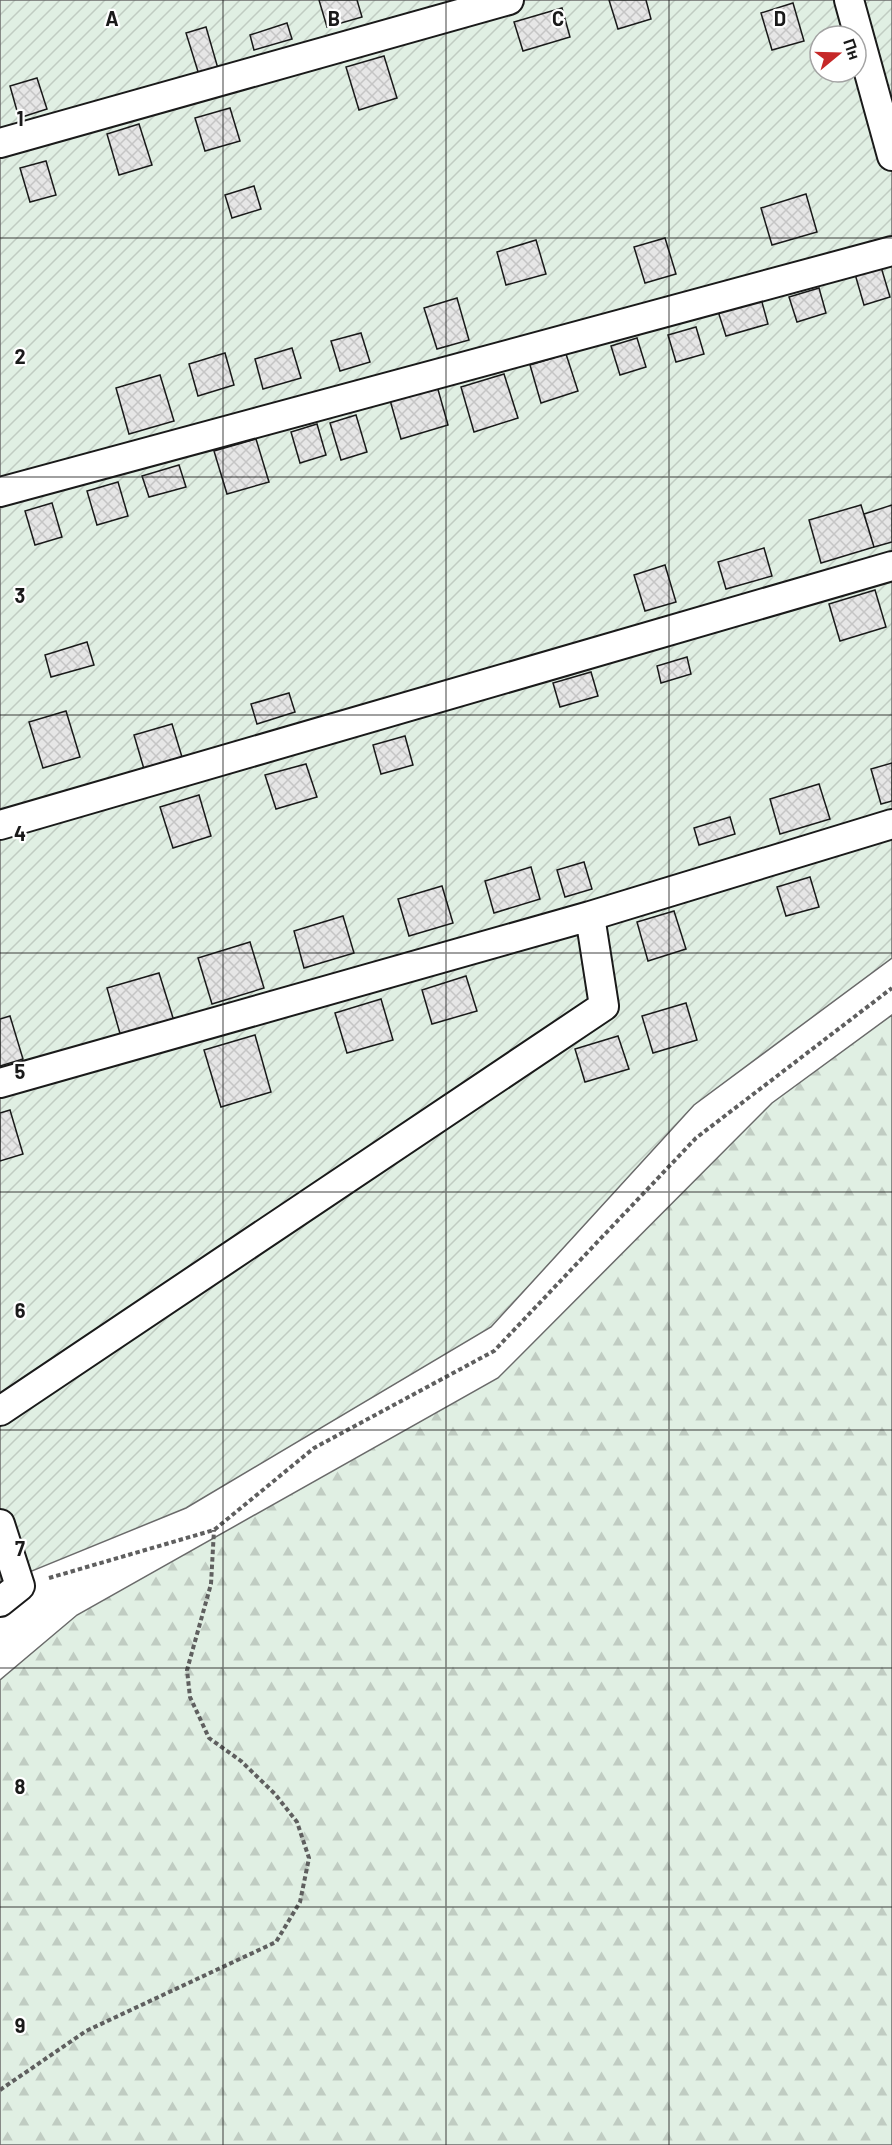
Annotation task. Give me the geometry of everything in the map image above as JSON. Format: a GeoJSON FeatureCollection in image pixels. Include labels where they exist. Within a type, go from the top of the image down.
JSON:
{"type":"FeatureCollection","features":[{"type":"Feature","properties":{"kind":"street"},"geometry":{"type":"LineString","coordinates":[[0,144],[509,0]]}},
{"type":"Feature","properties":{"kind":"street"},"geometry":{"type":"LineString","coordinates":[[849,0],[892,156]]}},
{"type":"Feature","properties":{"kind":"street"},"geometry":{"type":"LineString","coordinates":[[0,492],[892,251]]}},
{"type":"Feature","properties":{"kind":"street"},"geometry":{"type":"LineString","coordinates":[[0,825],[892,566]]}},
{"type":"Feature","properties":{"kind":"street"},"geometry":{"type":"LineString","coordinates":[[0,1083],[590,915],[892,824]]}},
{"type":"Feature","properties":{"kind":"street"},"geometry":{"type":"LineString","coordinates":[[0,1411],[604,1006],[590,915]]}},
{"type":"Feature","properties":{"kind":"street"},"geometry":{"type":"LineString","coordinates":[[0,1524],[10,1594]]}},
{"type":"Feature","properties":{"kind":"path"},"geometry":{"type":"LineString","coordinates":[[10,1594],[214,1530],[314,1448],[494,1351],[696,1138],[892,988]]}},
{"type":"Feature","properties":{"kind":"path"},"geometry":{"type":"LineString","coordinates":[[0,2090],[86,2031],[276,1942],[300,1902],[309,1858],[297,1822],[275,1794],[241,1761],[209,1738],[190,1697],[187,1670],[211,1584],[214,1530]]}},
{"type":"Feature","properties":{"kind":"green space"},"geometry":{"type":"Polygon","coordinates":[[[0,0],[892,0],[892,958],[694,1105],[491,1327],[186,1508],[0,1584],[0,0]]]}},
{"type":"Feature","properties":{"kind":"green space"},"geometry":{"type":"Polygon","coordinates":[[[892,1015],[892,2145],[0,2145],[0,1680],[77,1615],[498,1378],[772,1103],[892,1015]]]}},
{"type":"Feature","properties":{"kind":"building"},"geometry":{"type":"Polygon","coordinates":[[[319,0],[357,0],[362,17],[327,27],[319,0]]]}},
{"type":"Feature","properties":{"kind":"building"},"geometry":{"type":"Polygon","coordinates":[[[609,0],[646,0],[651,19],[618,29],[609,0]]]}},
{"type":"Feature","properties":{"kind":"building"},"geometry":{"type":"Polygon","coordinates":[[[793,3],[804,41],[772,50],[761,13],[793,3]]]}},
{"type":"Feature","properties":{"kind":"building"},"geometry":{"type":"Polygon","coordinates":[[[562,8],[570,37],[523,51],[514,22],[562,8]]]}},
{"type":"Feature","properties":{"kind":"building"},"geometry":{"type":"Polygon","coordinates":[[[287,23],[292,39],[254,50],[250,35],[287,23]]]}},
{"type":"Feature","properties":{"kind":"building"},"geometry":{"type":"Polygon","coordinates":[[[206,27],[219,72],[200,78],[186,33],[206,27]]]}},
{"type":"Feature","properties":{"kind":"building"},"geometry":{"type":"Polygon","coordinates":[[[384,56],[397,98],[359,110],[346,67],[384,56]]]}},
{"type":"Feature","properties":{"kind":"building"},"geometry":{"type":"Polygon","coordinates":[[[37,78],[47,109],[19,118],[10,86],[37,78]]]}},
{"type":"Feature","properties":{"kind":"building"},"geometry":{"type":"Polygon","coordinates":[[[230,108],[240,141],[205,151],[195,118],[230,108]]]}},
{"type":"Feature","properties":{"kind":"building"},"geometry":{"type":"Polygon","coordinates":[[[139,124],[152,165],[119,175],[107,134],[139,124]]]}},
{"type":"Feature","properties":{"kind":"building"},"geometry":{"type":"Polygon","coordinates":[[[46,161],[56,195],[30,202],[20,168],[46,161]]]}},
{"type":"Feature","properties":{"kind":"building"},"geometry":{"type":"Polygon","coordinates":[[[254,186],[261,209],[232,218],[225,195],[254,186]]]}},
{"type":"Feature","properties":{"kind":"building"},"geometry":{"type":"Polygon","coordinates":[[[806,194],[817,232],[772,245],[761,208],[806,194]]]}},
{"type":"Feature","properties":{"kind":"building"},"geometry":{"type":"Polygon","coordinates":[[[665,238],[676,274],[645,283],[634,247],[665,238]]]}},
{"type":"Feature","properties":{"kind":"building"},"geometry":{"type":"Polygon","coordinates":[[[536,240],[546,274],[506,285],[497,252],[536,240]]]}},
{"type":"Feature","properties":{"kind":"building"},"geometry":{"type":"Polygon","coordinates":[[[881,267],[890,297],[864,305],[855,274],[881,267]]]}},
{"type":"Feature","properties":{"kind":"building"},"geometry":{"type":"Polygon","coordinates":[[[819,288],[826,313],[797,322],[789,297],[819,288]]]}},
{"type":"Feature","properties":{"kind":"building"},"geometry":{"type":"Polygon","coordinates":[[[760,295],[768,324],[726,336],[717,308],[760,295]]]}},
{"type":"Feature","properties":{"kind":"building"},"geometry":{"type":"Polygon","coordinates":[[[457,298],[469,340],[437,349],[424,308],[457,298]]]}},
{"type":"Feature","properties":{"kind":"building"},"geometry":{"type":"Polygon","coordinates":[[[696,327],[704,354],[676,362],[668,335],[696,327]]]}},
{"type":"Feature","properties":{"kind":"building"},"geometry":{"type":"Polygon","coordinates":[[[361,333],[370,362],[340,371],[331,341],[361,333]]]}},
{"type":"Feature","properties":{"kind":"building"},"geometry":{"type":"Polygon","coordinates":[[[637,338],[646,367],[620,375],[611,346],[637,338]]]}},
{"type":"Feature","properties":{"kind":"building"},"geometry":{"type":"Polygon","coordinates":[[[292,348],[301,378],[263,389],[255,359],[292,348]]]}},
{"type":"Feature","properties":{"kind":"building"},"geometry":{"type":"Polygon","coordinates":[[[225,353],[234,385],[198,396],[189,364],[225,353]]]}},
{"type":"Feature","properties":{"kind":"building"},"geometry":{"type":"Polygon","coordinates":[[[566,354],[578,391],[541,403],[530,365],[566,354]]]}},
{"type":"Feature","properties":{"kind":"building"},"geometry":{"type":"Polygon","coordinates":[[[504,374],[518,418],[474,432],[461,387],[504,374]]]}},
{"type":"Feature","properties":{"kind":"building"},"geometry":{"type":"Polygon","coordinates":[[[160,375],[174,421],[129,434],[116,388],[160,375]]]}},
{"type":"Feature","properties":{"kind":"building"},"geometry":{"type":"Polygon","coordinates":[[[437,386],[448,425],[401,439],[390,400],[437,386]]]}},
{"type":"Feature","properties":{"kind":"building"},"geometry":{"type":"Polygon","coordinates":[[[356,415],[367,452],[341,460],[330,423],[356,415]]]}},
{"type":"Feature","properties":{"kind":"building"},"geometry":{"type":"Polygon","coordinates":[[[317,424],[326,455],[300,463],[291,432],[317,424]]]}},
{"type":"Feature","properties":{"kind":"building"},"geometry":{"type":"Polygon","coordinates":[[[256,439],[269,482],[227,494],[214,451],[256,439]]]}},
{"type":"Feature","properties":{"kind":"building"},"geometry":{"type":"Polygon","coordinates":[[[179,465],[186,487],[149,497],[142,476],[179,465]]]}},
{"type":"Feature","properties":{"kind":"building"},"geometry":{"type":"Polygon","coordinates":[[[118,482],[128,516],[97,525],[87,491],[118,482]]]}},
{"type":"Feature","properties":{"kind":"building"},"geometry":{"type":"Polygon","coordinates":[[[52,503],[62,537],[35,545],[25,511],[52,503]]]}},
{"type":"Feature","properties":{"kind":"building"},"geometry":{"type":"Polygon","coordinates":[[[861,505],[874,547],[821,563],[809,520],[861,505]]]}},
{"type":"Feature","properties":{"kind":"building"},"geometry":{"type":"Polygon","coordinates":[[[892,505],[892,542],[874,547],[864,514],[892,505]]]}},
{"type":"Feature","properties":{"kind":"building"},"geometry":{"type":"Polygon","coordinates":[[[764,548],[772,576],[726,589],[718,562],[764,548]]]}},
{"type":"Feature","properties":{"kind":"building"},"geometry":{"type":"Polygon","coordinates":[[[665,565],[676,602],[645,611],[634,575],[665,565]]]}},
{"type":"Feature","properties":{"kind":"building"},"geometry":{"type":"Polygon","coordinates":[[[875,590],[886,627],[840,641],[829,604],[875,590]]]}},
{"type":"Feature","properties":{"kind":"building"},"geometry":{"type":"Polygon","coordinates":[[[87,642],[94,665],[51,677],[45,655],[87,642]]]}},
{"type":"Feature","properties":{"kind":"building"},"geometry":{"type":"Polygon","coordinates":[[[687,657],[691,674],[661,683],[657,666],[687,657]]]}},
{"type":"Feature","properties":{"kind":"building"},"geometry":{"type":"Polygon","coordinates":[[[591,672],[598,696],[560,707],[553,683],[591,672]]]}},
{"type":"Feature","properties":{"kind":"building"},"geometry":{"type":"Polygon","coordinates":[[[289,693],[295,712],[257,724],[251,704],[289,693]]]}},
{"type":"Feature","properties":{"kind":"building"},"geometry":{"type":"Polygon","coordinates":[[[66,711],[80,757],[43,768],[29,722],[66,711]]]}},
{"type":"Feature","properties":{"kind":"building"},"geometry":{"type":"Polygon","coordinates":[[[172,724],[182,757],[144,769],[134,735],[172,724]]]}},
{"type":"Feature","properties":{"kind":"building"},"geometry":{"type":"Polygon","coordinates":[[[405,736],[413,765],[381,774],[373,745],[405,736]]]}},
{"type":"Feature","properties":{"kind":"building"},"geometry":{"type":"Polygon","coordinates":[[[892,763],[892,801],[881,804],[871,769],[892,763]]]}},
{"type":"Feature","properties":{"kind":"building"},"geometry":{"type":"Polygon","coordinates":[[[306,764],[317,797],[276,809],[265,775],[306,764]]]}},
{"type":"Feature","properties":{"kind":"building"},"geometry":{"type":"Polygon","coordinates":[[[819,784],[830,819],[780,834],[770,799],[819,784]]]}},
{"type":"Feature","properties":{"kind":"building"},"geometry":{"type":"Polygon","coordinates":[[[199,795],[211,836],[173,848],[160,807],[199,795]]]}},
{"type":"Feature","properties":{"kind":"building"},"geometry":{"type":"Polygon","coordinates":[[[730,817],[735,834],[699,845],[694,828],[730,817]]]}},
{"type":"Feature","properties":{"kind":"building"},"geometry":{"type":"Polygon","coordinates":[[[584,862],[592,889],[565,897],[557,870],[584,862]]]}},
{"type":"Feature","properties":{"kind":"building"},"geometry":{"type":"Polygon","coordinates":[[[531,867],[540,899],[494,913],[485,881],[531,867]]]}},
{"type":"Feature","properties":{"kind":"building"},"geometry":{"type":"Polygon","coordinates":[[[810,877],[819,907],[786,916],[777,887],[810,877]]]}},
{"type":"Feature","properties":{"kind":"building"},"geometry":{"type":"Polygon","coordinates":[[[442,886],[453,923],[409,936],[398,899],[442,886]]]}},
{"type":"Feature","properties":{"kind":"building"},"geometry":{"type":"Polygon","coordinates":[[[674,911],[686,949],[648,961],[637,922],[674,911]]]}},
{"type":"Feature","properties":{"kind":"building"},"geometry":{"type":"Polygon","coordinates":[[[343,916],[354,953],[304,968],[294,931],[343,916]]]}},
{"type":"Feature","properties":{"kind":"building"},"geometry":{"type":"Polygon","coordinates":[[[250,942],[264,988],[212,1004],[198,958],[250,942]]]}},
{"type":"Feature","properties":{"kind":"building"},"geometry":{"type":"Polygon","coordinates":[[[159,973],[174,1021],[121,1037],[107,988],[159,973]]]}},
{"type":"Feature","properties":{"kind":"building"},"geometry":{"type":"Polygon","coordinates":[[[466,976],[477,1011],[432,1024],[422,990],[466,976]]]}},
{"type":"Feature","properties":{"kind":"building"},"geometry":{"type":"Polygon","coordinates":[[[381,999],[393,1040],[347,1053],[335,1013],[381,999]]]}},
{"type":"Feature","properties":{"kind":"building"},"geometry":{"type":"Polygon","coordinates":[[[686,1003],[697,1040],[653,1053],[642,1016],[686,1003]]]}},
{"type":"Feature","properties":{"kind":"building"},"geometry":{"type":"Polygon","coordinates":[[[10,1016],[23,1059],[0,1066],[0,1019],[10,1016]]]}},
{"type":"Feature","properties":{"kind":"building"},"geometry":{"type":"Polygon","coordinates":[[[255,1035],[271,1092],[221,1107],[204,1050],[255,1035]]]}},
{"type":"Feature","properties":{"kind":"building"},"geometry":{"type":"Polygon","coordinates":[[[618,1036],[629,1069],[585,1082],[575,1049],[618,1036]]]}},
{"type":"Feature","properties":{"kind":"building"},"geometry":{"type":"Polygon","coordinates":[[[10,1110],[23,1154],[0,1161],[0,1113],[10,1110]]]}}]}
